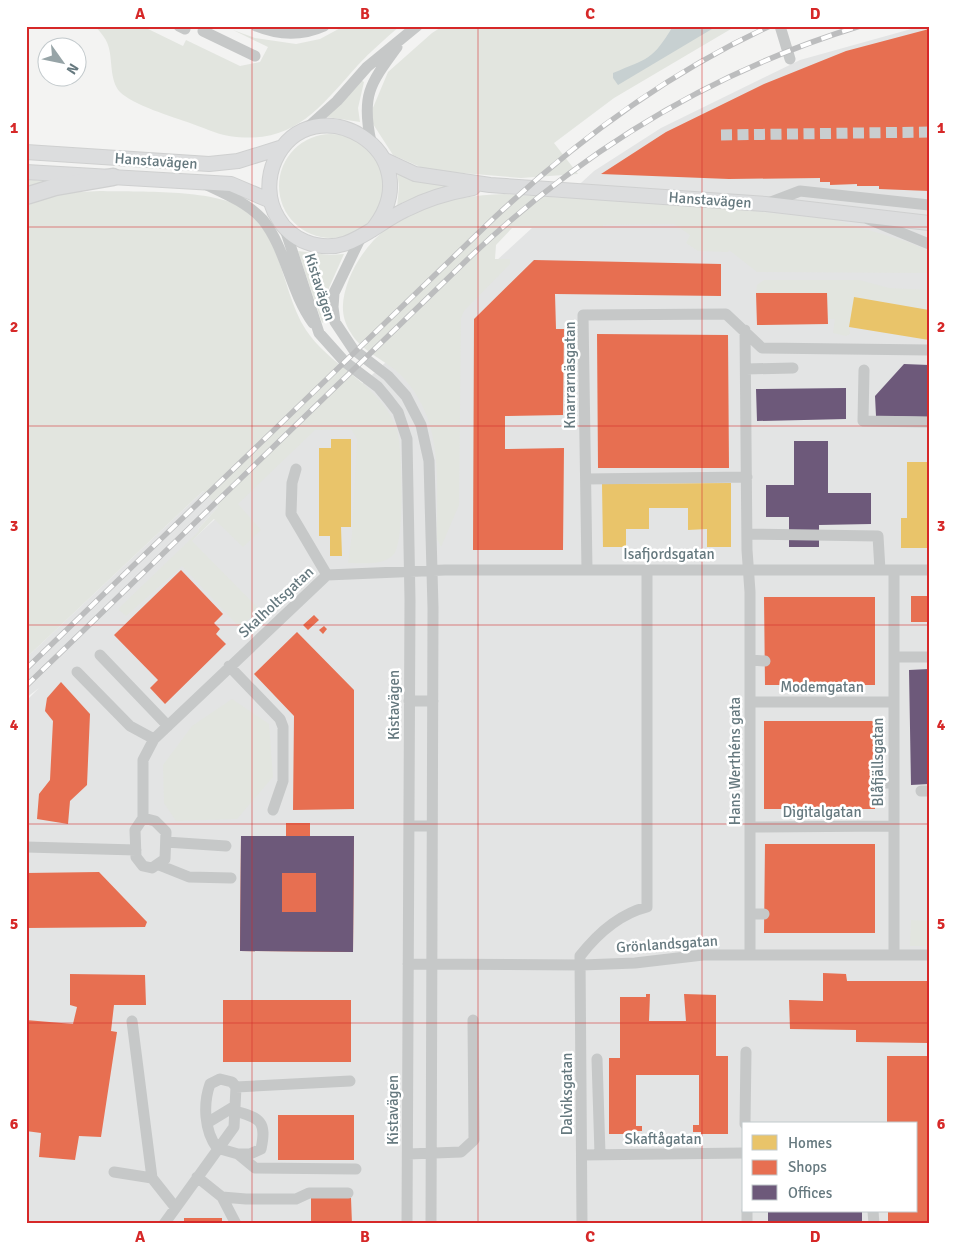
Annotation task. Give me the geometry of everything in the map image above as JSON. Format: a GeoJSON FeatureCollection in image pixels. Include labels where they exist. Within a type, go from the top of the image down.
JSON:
{"type":"FeatureCollection","features":[{"type":"Feature","properties":{"kind":"highway"},"geometry":{"type":"LineString","coordinates":[[26,196],[54,187],[113,177]]}},
{"type":"Feature","properties":{"kind":"main road","name":"Hanstavägen"},"geometry":{"type":"LineString","coordinates":[[26,152],[210,164],[238,161],[283,147],[301,132],[319,127],[338,126],[361,134],[372,142],[385,160],[390,184],[390,197],[383,214],[372,230]]}},
{"type":"Feature","properties":{"kind":"main road","name":"Hanstavägen"},"geometry":{"type":"LineString","coordinates":[[283,147],[270,172],[271,201],[284,226],[302,241],[325,247],[349,244],[360,239],[404,210],[426,201],[456,191],[490,185]]}},
{"type":"Feature","properties":{"kind":"main road","name":"Hanstavägen"},"geometry":{"type":"LineString","coordinates":[[385,160],[415,174],[490,185],[766,204],[929,223]]}},
{"type":"Feature","properties":{"kind":"main road","name":"Hanstavägen"},"geometry":{"type":"LineString","coordinates":[[26,172],[231,184],[271,201]]}},
{"type":"Feature","properties":{"kind":"street"},"geometry":{"type":"LineString","coordinates":[[205,26],[203,31],[255,56]]}},
{"type":"Feature","properties":{"kind":"street"},"geometry":{"type":"LineString","coordinates":[[256,26],[272,32],[308,33],[324,26]]}},
{"type":"Feature","properties":{"kind":"street"},"geometry":{"type":"LineString","coordinates":[[301,132],[337,100],[367,67],[417,26]]}},
{"type":"Feature","properties":{"kind":"street"},"geometry":{"type":"LineString","coordinates":[[780,26],[790,59]]}},
{"type":"Feature","properties":{"kind":"street"},"geometry":{"type":"LineString","coordinates":[[372,142],[366,109],[371,86],[407,34]]}},
{"type":"Feature","properties":{"kind":"street"},"geometry":{"type":"LineString","coordinates":[[201,182],[228,195],[262,219],[283,257],[301,307],[319,333]]}},
{"type":"Feature","properties":{"kind":"street"},"geometry":{"type":"LineString","coordinates":[[766,204],[800,191],[929,205]]}},
{"type":"Feature","properties":{"kind":"street"},"geometry":{"type":"LineString","coordinates":[[857,214],[929,244]]}},
{"type":"Feature","properties":{"kind":"street","name":"Kistavägen"},"geometry":{"type":"LineString","coordinates":[[284,226],[319,333],[345,362],[378,387],[398,412],[403,424],[408,455],[407,1224]]}},
{"type":"Feature","properties":{"kind":"street","name":"Kistavägen"},"geometry":{"type":"LineString","coordinates":[[360,239],[334,293],[335,322],[340,333],[353,349],[388,376],[406,396],[421,425],[429,461],[433,701],[431,1224]]}},
{"type":"Feature","properties":{"kind":"street","name":"Knarrarnäsgatan"},"geometry":{"type":"LineString","coordinates":[[587,570],[583,315],[726,314],[762,348],[929,350]]}},
{"type":"Feature","properties":{"kind":"street"},"geometry":{"type":"LineString","coordinates":[[745,330],[748,569]]}},
{"type":"Feature","properties":{"kind":"street"},"geometry":{"type":"LineString","coordinates":[[746,369],[793,368]]}},
{"type":"Feature","properties":{"kind":"street"},"geometry":{"type":"LineString","coordinates":[[864,370],[863,421],[929,422]]}},
{"type":"Feature","properties":{"kind":"street"},"geometry":{"type":"LineString","coordinates":[[296,469],[292,483],[291,514],[327,575]]}},
{"type":"Feature","properties":{"kind":"street"},"geometry":{"type":"LineString","coordinates":[[586,480],[747,477]]}},
{"type":"Feature","properties":{"kind":"street"},"geometry":{"type":"LineString","coordinates":[[747,534],[878,536],[880,570]]}},
{"type":"Feature","properties":{"kind":"street","name":"Hans Werthéns gata"},"geometry":{"type":"LineString","coordinates":[[748,569],[751,702],[750,954]]}},
{"type":"Feature","properties":{"kind":"street"},"geometry":{"type":"LineString","coordinates":[[582,965],[580,956],[593,940],[628,912],[647,907],[647,570]]}},
{"type":"Feature","properties":{"kind":"street","name":"Blåfjällsgatan"},"geometry":{"type":"LineString","coordinates":[[894,570],[894,954]]}},
{"type":"Feature","properties":{"kind":"street","name":"Isafjordsgatan"},"geometry":{"type":"LineString","coordinates":[[409,571],[929,570]]}},
{"type":"Feature","properties":{"kind":"street","name":"Skalholtsgatan"},"geometry":{"type":"LineString","coordinates":[[136,850],[135,830],[144,818],[143,760],[154,739],[327,575],[345,572],[409,571]]}},
{"type":"Feature","properties":{"kind":"street"},"geometry":{"type":"LineString","coordinates":[[100,655],[168,726]]}},
{"type":"Feature","properties":{"kind":"street"},"geometry":{"type":"LineString","coordinates":[[894,657],[929,657]]}},
{"type":"Feature","properties":{"kind":"street"},"geometry":{"type":"LineString","coordinates":[[750,660],[764,661]]}},
{"type":"Feature","properties":{"kind":"street"},"geometry":{"type":"LineString","coordinates":[[229,666],[280,719],[283,727],[283,781],[273,810]]}},
{"type":"Feature","properties":{"kind":"street"},"geometry":{"type":"LineString","coordinates":[[76,672],[130,726],[154,739]]}},
{"type":"Feature","properties":{"kind":"street"},"geometry":{"type":"LineString","coordinates":[[409,701],[433,701]]}},
{"type":"Feature","properties":{"kind":"street","name":"Modemgatan"},"geometry":{"type":"LineString","coordinates":[[751,702],[893,702]]}},
{"type":"Feature","properties":{"kind":"street"},"geometry":{"type":"LineString","coordinates":[[875,782],[893,783]]}},
{"type":"Feature","properties":{"kind":"street"},"geometry":{"type":"LineString","coordinates":[[26,848],[136,850],[136,857],[143,866],[152,868],[159,865],[165,859],[166,832],[155,821],[144,818]]}},
{"type":"Feature","properties":{"kind":"street"},"geometry":{"type":"LineString","coordinates":[[409,826],[432,826]]}},
{"type":"Feature","properties":{"kind":"street","name":"Digitalgatan"},"geometry":{"type":"LineString","coordinates":[[750,827],[893,826]]}},
{"type":"Feature","properties":{"kind":"street"},"geometry":{"type":"LineString","coordinates":[[166,842],[226,846]]}},
{"type":"Feature","properties":{"kind":"street"},"geometry":{"type":"LineString","coordinates":[[159,865],[189,877],[231,878]]}},
{"type":"Feature","properties":{"kind":"street"},"geometry":{"type":"LineString","coordinates":[[750,914],[764,914]]}},
{"type":"Feature","properties":{"kind":"street","name":"Grönlandsgatan"},"geometry":{"type":"LineString","coordinates":[[408,964],[582,965],[703,955],[750,954],[929,955]]}},
{"type":"Feature","properties":{"kind":"street","name":"Dalviksgatan"},"geometry":{"type":"LineString","coordinates":[[582,965],[582,1224]]}},
{"type":"Feature","properties":{"kind":"street"},"geometry":{"type":"LineString","coordinates":[[408,1154],[461,1152],[474,1140],[473,1020]]}},
{"type":"Feature","properties":{"kind":"street"},"geometry":{"type":"LineString","coordinates":[[132,1021],[152,1178],[175,1207]]}},
{"type":"Feature","properties":{"kind":"street"},"geometry":{"type":"LineString","coordinates":[[745,1122],[746,1052]]}},
{"type":"Feature","properties":{"kind":"street"},"geometry":{"type":"LineString","coordinates":[[597,1059],[600,1154]]}},
{"type":"Feature","properties":{"kind":"street"},"geometry":{"type":"LineString","coordinates":[[164,1224],[217,1148],[234,1127],[235,1109],[236,1087],[232,1082],[220,1079],[210,1084],[206,1100],[207,1123],[212,1142],[217,1148],[238,1154],[250,1154],[261,1149],[263,1129],[261,1122],[256,1117],[235,1109],[207,1123]]}},
{"type":"Feature","properties":{"kind":"street"},"geometry":{"type":"LineString","coordinates":[[236,1087],[350,1081]]}},
{"type":"Feature","properties":{"kind":"street","name":"Skaftågatan"},"geometry":{"type":"LineString","coordinates":[[583,1155],[742,1153]]}},
{"type":"Feature","properties":{"kind":"street"},"geometry":{"type":"LineString","coordinates":[[238,1154],[255,1168],[356,1169]]}},
{"type":"Feature","properties":{"kind":"street"},"geometry":{"type":"LineString","coordinates":[[114,1172],[152,1178]]}},
{"type":"Feature","properties":{"kind":"street"},"geometry":{"type":"LineString","coordinates":[[197,1177],[222,1196],[236,1224]]}},
{"type":"Feature","properties":{"kind":"street"},"geometry":{"type":"LineString","coordinates":[[222,1196],[246,1199],[296,1199],[309,1193],[348,1193]]}},
{"type":"Feature","properties":{"kind":"shaded area"},"geometry":{"type":"Polygon","coordinates":[[[95,26],[142,26],[183,46],[186,40],[240,66],[260,62],[268,47],[233,30],[255,38],[296,44],[320,39],[344,26],[400,26],[358,65],[318,109],[304,120],[288,129],[271,135],[252,138],[219,134],[154,110],[126,97],[120,92],[114,82],[108,45],[95,26]]]}},
{"type":"Feature","properties":{"kind":"shaded area"},"geometry":{"type":"Polygon","coordinates":[[[443,26],[736,26],[614,98],[554,143],[578,174],[521,178],[427,170],[393,155],[373,124],[372,110],[388,72],[432,33],[443,26]]]}},
{"type":"Feature","properties":{"kind":"shaded area"},"geometry":{"type":"Polygon","coordinates":[[[673,26],[717,26],[618,85],[613,78],[613,73],[648,57],[660,46],[673,26]]]}},
{"type":"Feature","properties":{"kind":"shaded area"},"geometry":{"type":"Polygon","coordinates":[[[922,26],[929,26],[929,1224],[26,1224],[26,701],[39,688],[26,698],[26,658],[203,491],[219,506],[198,529],[200,531],[151,578],[594,171],[661,128],[800,60],[922,26]]]}},
{"type":"Feature","properties":{"kind":"shaded area"},"geometry":{"type":"Polygon","coordinates":[[[361,80],[364,82],[358,108],[360,122],[327,117],[361,80]]]}},
{"type":"Feature","properties":{"kind":"shaded area"},"geometry":{"type":"Polygon","coordinates":[[[331,134],[351,138],[360,142],[368,149],[375,157],[379,166],[383,186],[379,206],[375,215],[368,223],[360,230],[351,234],[331,238],[311,234],[302,230],[294,223],[287,215],[283,206],[279,186],[283,166],[287,157],[294,149],[302,142],[311,138],[331,134]]]}},
{"type":"Feature","properties":{"kind":"shaded area"},"geometry":{"type":"Polygon","coordinates":[[[397,172],[450,185],[397,208],[399,186],[397,172]]]}},
{"type":"Feature","properties":{"kind":"shaded area"},"geometry":{"type":"Polygon","coordinates":[[[26,179],[51,182],[26,188],[26,179]]]}},
{"type":"Feature","properties":{"kind":"shaded area"},"geometry":{"type":"Polygon","coordinates":[[[100,191],[174,193],[213,197],[242,208],[256,220],[274,249],[291,299],[306,330],[325,352],[379,399],[394,422],[398,434],[401,459],[402,496],[400,532],[394,554],[390,558],[372,563],[348,563],[352,535],[357,439],[351,429],[315,430],[238,504],[261,530],[243,547],[214,519],[192,541],[260,610],[239,627],[182,566],[126,616],[118,609],[199,531],[198,529],[218,507],[203,491],[26,658],[26,206],[60,193],[100,191]]]}},
{"type":"Feature","properties":{"kind":"shaded area"},"geometry":{"type":"Polygon","coordinates":[[[504,194],[735,209],[836,220],[908,242],[929,251],[929,273],[757,272],[729,250],[728,252],[698,251],[686,243],[690,235],[674,224],[603,225],[603,228],[512,228],[496,245],[495,259],[510,259],[510,264],[464,311],[461,318],[459,505],[441,547],[437,539],[435,449],[428,419],[418,398],[405,380],[394,369],[365,349],[355,339],[345,320],[343,300],[349,279],[361,257],[375,239],[393,224],[412,213],[456,199],[504,194]]]}},
{"type":"Feature","properties":{"kind":"shaded area"},"geometry":{"type":"Polygon","coordinates":[[[298,251],[329,255],[344,254],[328,290],[328,319],[322,323],[298,251]]]}},
{"type":"Feature","properties":{"kind":"shaded area"},"geometry":{"type":"Polygon","coordinates":[[[764,280],[859,280],[889,288],[929,290],[929,310],[855,297],[849,327],[850,334],[846,336],[833,333],[835,319],[828,319],[827,293],[756,293],[757,285],[764,280]]]}},
{"type":"Feature","properties":{"kind":"shaded area"},"geometry":{"type":"Polygon","coordinates":[[[232,699],[269,724],[273,777],[237,819],[176,821],[164,803],[163,765],[192,726],[232,699]]]}},
{"type":"Feature","properties":{"kind":"shaded area"},"geometry":{"type":"Polygon","coordinates":[[[911,920],[929,921],[929,946],[910,946],[911,920]]]}},
{"type":"Feature","properties":{"kind":"building: Homes"},"geometry":{"type":"Polygon","coordinates":[[[854,297],[929,310],[929,340],[849,327],[854,297]]]}},
{"type":"Feature","properties":{"kind":"building: Homes"},"geometry":{"type":"Polygon","coordinates":[[[331,439],[351,439],[351,527],[341,527],[342,556],[330,556],[330,536],[319,536],[319,448],[331,448],[331,439]]]}},
{"type":"Feature","properties":{"kind":"building: Homes"},"geometry":{"type":"Polygon","coordinates":[[[907,462],[929,462],[929,548],[901,548],[901,518],[907,518],[907,462]]]}},
{"type":"Feature","properties":{"kind":"building: Homes"},"geometry":{"type":"Polygon","coordinates":[[[731,483],[731,547],[707,547],[707,529],[688,530],[688,508],[649,508],[649,529],[626,529],[626,547],[603,547],[602,484],[731,483]]]}},
{"type":"Feature","properties":{"kind":"building: Shops"},"geometry":{"type":"Polygon","coordinates":[[[929,29],[929,191],[879,189],[879,186],[857,186],[857,184],[830,185],[830,182],[820,182],[820,178],[729,179],[601,174],[666,132],[764,84],[846,51],[929,29]]]}},
{"type":"Feature","properties":{"kind":"building: Shops"},"geometry":{"type":"Polygon","coordinates":[[[534,260],[721,264],[721,296],[555,294],[556,329],[564,329],[563,415],[505,416],[505,449],[564,448],[563,550],[473,550],[474,319],[534,260]]]}},
{"type":"Feature","properties":{"kind":"building: Shops"},"geometry":{"type":"Polygon","coordinates":[[[756,293],[827,293],[828,324],[757,325],[756,293]]]}},
{"type":"Feature","properties":{"kind":"building: Shops"},"geometry":{"type":"Polygon","coordinates":[[[597,334],[728,335],[729,468],[598,468],[597,334]]]}},
{"type":"Feature","properties":{"kind":"building: Shops"},"geometry":{"type":"Polygon","coordinates":[[[181,570],[223,614],[214,623],[220,629],[216,634],[226,644],[165,704],[150,688],[158,680],[114,635],[181,570]]]}},
{"type":"Feature","properties":{"kind":"building: Shops"},"geometry":{"type":"Polygon","coordinates":[[[911,596],[929,596],[929,622],[911,622],[911,596]]]}},
{"type":"Feature","properties":{"kind":"building: Shops"},"geometry":{"type":"Polygon","coordinates":[[[764,597],[875,597],[875,685],[765,685],[764,597]]]}},
{"type":"Feature","properties":{"kind":"building: Shops"},"geometry":{"type":"Polygon","coordinates":[[[314,615],[319,620],[308,630],[303,625],[314,615]]]}},
{"type":"Feature","properties":{"kind":"building: Shops"},"geometry":{"type":"Polygon","coordinates":[[[324,626],[327,629],[323,634],[319,630],[324,626]]]}},
{"type":"Feature","properties":{"kind":"building: Shops"},"geometry":{"type":"Polygon","coordinates":[[[297,632],[354,690],[354,809],[293,810],[294,716],[254,674],[297,632]]]}},
{"type":"Feature","properties":{"kind":"building: Shops"},"geometry":{"type":"Polygon","coordinates":[[[61,682],[90,714],[87,785],[70,801],[68,824],[37,819],[39,794],[50,780],[53,721],[45,711],[47,698],[61,682]]]}},
{"type":"Feature","properties":{"kind":"building: Shops"},"geometry":{"type":"Polygon","coordinates":[[[764,721],[875,721],[875,809],[764,809],[764,721]]]}},
{"type":"Feature","properties":{"kind":"building: Shops"},"geometry":{"type":"Polygon","coordinates":[[[286,823],[310,823],[310,836],[354,836],[353,952],[240,951],[241,836],[286,836],[286,823]]]}},
{"type":"Feature","properties":{"kind":"building: Shops"},"geometry":{"type":"Polygon","coordinates":[[[765,844],[875,844],[875,933],[764,933],[765,844]]]}},
{"type":"Feature","properties":{"kind":"building: Shops"},"geometry":{"type":"Polygon","coordinates":[[[99,872],[147,922],[145,927],[26,928],[26,873],[99,872]]]}},
{"type":"Feature","properties":{"kind":"building: Shops"},"geometry":{"type":"Polygon","coordinates":[[[823,973],[846,974],[847,981],[928,981],[929,1043],[856,1042],[856,1030],[790,1029],[789,1000],[823,1001],[823,973]]]}},
{"type":"Feature","properties":{"kind":"building: Shops"},"geometry":{"type":"Polygon","coordinates":[[[70,974],[145,975],[146,1005],[114,1005],[111,1031],[117,1032],[101,1137],[79,1136],[75,1160],[39,1157],[41,1133],[26,1131],[26,1020],[73,1024],[77,1007],[70,1005],[70,974]]]}},
{"type":"Feature","properties":{"kind":"building: Shops"},"geometry":{"type":"Polygon","coordinates":[[[646,994],[650,994],[649,1021],[686,1021],[684,994],[716,995],[716,1056],[728,1056],[728,1134],[701,1134],[701,1132],[693,1132],[693,1125],[699,1125],[699,1075],[636,1075],[636,1126],[642,1126],[642,1131],[634,1131],[634,1134],[609,1134],[609,1058],[620,1058],[620,997],[646,997],[646,994]]]}},
{"type":"Feature","properties":{"kind":"building: Shops"},"geometry":{"type":"Polygon","coordinates":[[[223,1000],[351,1000],[351,1062],[223,1062],[223,1000]]]}},
{"type":"Feature","properties":{"kind":"building: Shops"},"geometry":{"type":"Polygon","coordinates":[[[887,1056],[929,1056],[929,1224],[888,1224],[888,1212],[918,1212],[918,1122],[887,1122],[887,1056]]]}},
{"type":"Feature","properties":{"kind":"building: Shops"},"geometry":{"type":"Polygon","coordinates":[[[278,1115],[354,1115],[354,1160],[278,1160],[278,1115]]]}},
{"type":"Feature","properties":{"kind":"building: Shops"},"geometry":{"type":"Polygon","coordinates":[[[311,1198],[351,1198],[352,1224],[311,1224],[311,1198]]]}},
{"type":"Feature","properties":{"kind":"building: Shops"},"geometry":{"type":"Polygon","coordinates":[[[184,1218],[222,1218],[222,1224],[184,1224],[184,1218]]]}},
{"type":"Feature","properties":{"kind":"building: Offices"},"geometry":{"type":"Polygon","coordinates":[[[904,364],[929,365],[929,417],[876,416],[875,396],[904,364]]]}},
{"type":"Feature","properties":{"kind":"building: Offices"},"geometry":{"type":"Polygon","coordinates":[[[846,388],[846,419],[757,421],[756,389],[846,388]]]}},
{"type":"Feature","properties":{"kind":"building: Offices"},"geometry":{"type":"Polygon","coordinates":[[[794,441],[828,441],[828,493],[871,493],[871,524],[819,525],[819,547],[789,547],[789,517],[766,517],[766,485],[794,485],[794,441]]]}},
{"type":"Feature","properties":{"kind":"building: Offices"},"geometry":{"type":"Polygon","coordinates":[[[929,669],[929,784],[911,785],[909,670],[929,669]]]}},
{"type":"Feature","properties":{"kind":"building: Offices"},"geometry":{"type":"Polygon","coordinates":[[[241,836],[354,836],[353,952],[240,951],[241,836]],[[282,873],[282,912],[316,912],[316,873],[282,873]]]}},
{"type":"Feature","properties":{"kind":"building: Offices"},"geometry":{"type":"Polygon","coordinates":[[[768,1212],[862,1212],[862,1224],[768,1224],[768,1212]]]}},
{"type":"Feature","properties":{"kind":"tunnel"},"geometry":{"type":"LineString","coordinates":[[721,135],[929,132]]}},
{"type":"Feature","properties":{"kind":"railway"},"geometry":{"type":"LineString","coordinates":[[26,669],[525,189],[590,136],[659,87],[695,65],[770,26]]}},
{"type":"Feature","properties":{"kind":"railway"},"geometry":{"type":"LineString","coordinates":[[26,686],[471,256],[558,182],[652,118],[702,91],[753,66],[806,44],[860,26]]}}]}
